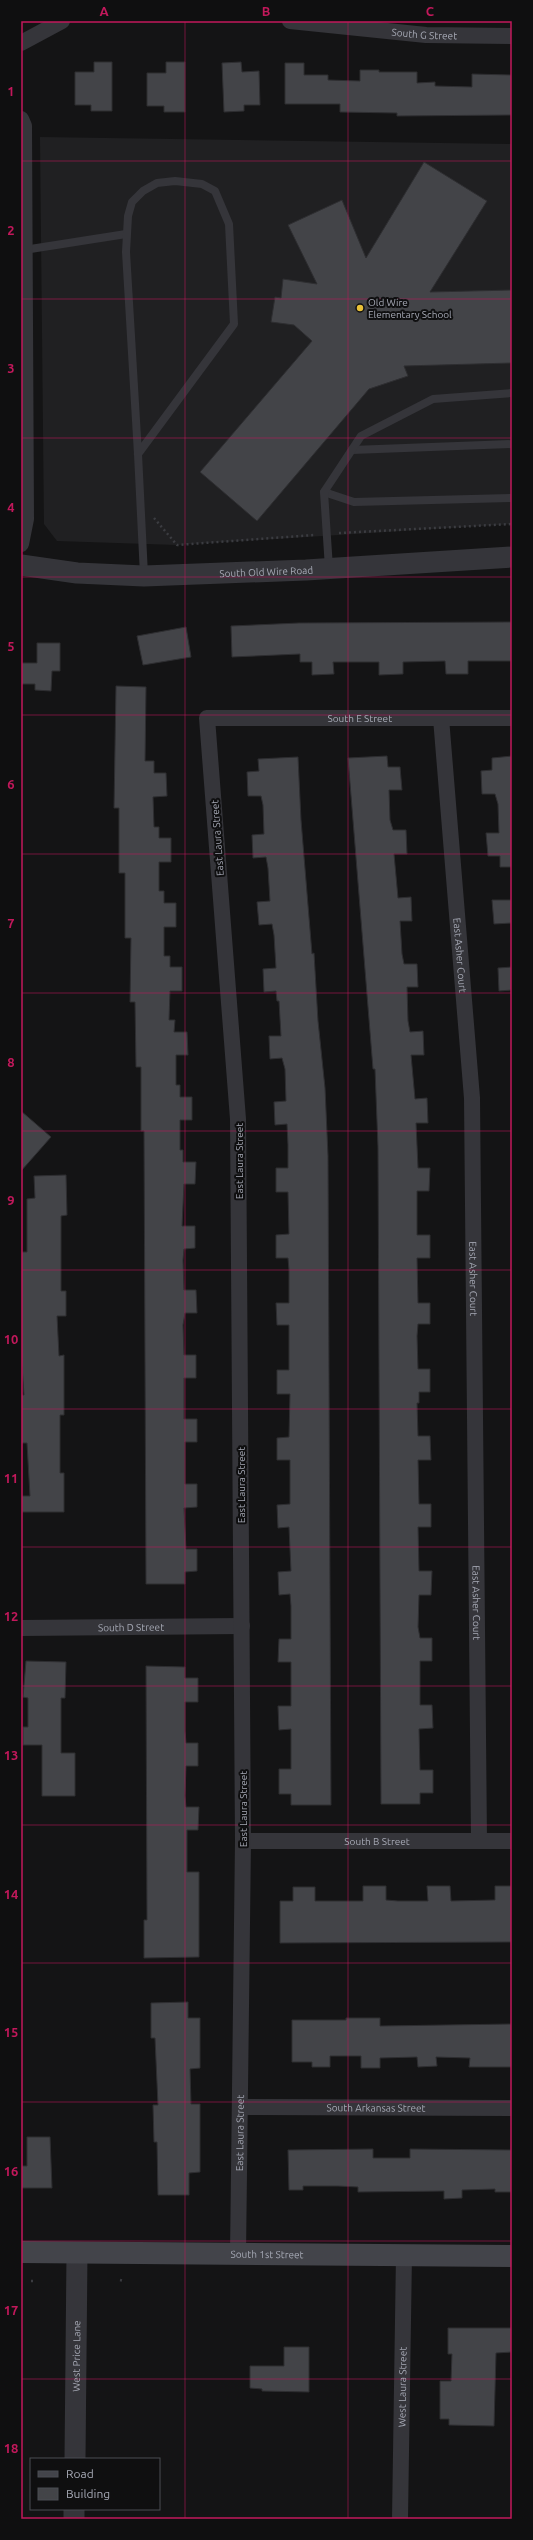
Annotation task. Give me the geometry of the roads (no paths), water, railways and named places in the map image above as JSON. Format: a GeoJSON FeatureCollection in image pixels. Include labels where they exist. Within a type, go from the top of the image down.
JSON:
{"type":"FeatureCollection","features":[{"type":"Feature","properties":{"kind":"main road","name":"South 1st Street"},"geometry":{"type":"LineString","coordinates":[[21,2252],[512,2256]]}},
{"type":"Feature","properties":{"kind":"street"},"geometry":{"type":"LineString","coordinates":[[21,43],[62,21]]}},
{"type":"Feature","properties":{"kind":"street","name":"South G Street"},"geometry":{"type":"LineString","coordinates":[[290,21],[381,26],[426,36],[512,36]]}},
{"type":"Feature","properties":{"kind":"street"},"geometry":{"type":"LineString","coordinates":[[21,119],[24,126],[23,353],[26,519],[21,544]]}},
{"type":"Feature","properties":{"kind":"street","name":"South Old Wire Road"},"geometry":{"type":"LineString","coordinates":[[21,565],[77,573],[144,576],[329,568],[512,557]]}},
{"type":"Feature","properties":{"kind":"street","name":"South E Street"},"geometry":{"type":"LineString","coordinates":[[208,718],[512,718]]}},
{"type":"Feature","properties":{"kind":"street","name":"East Laura Street"},"geometry":{"type":"LineString","coordinates":[[208,718],[238,1119],[243,1841],[238,2254]]}},
{"type":"Feature","properties":{"kind":"street","name":"East Asher Court"},"geometry":{"type":"LineString","coordinates":[[441,718],[472,1098],[479,1841]]}},
{"type":"Feature","properties":{"kind":"street","name":"South D Street"},"geometry":{"type":"LineString","coordinates":[[21,1628],[242,1626]]}},
{"type":"Feature","properties":{"kind":"street","name":"South B Street"},"geometry":{"type":"LineString","coordinates":[[243,1841],[512,1842]]}},
{"type":"Feature","properties":{"kind":"street","name":"South Arkansas Street"},"geometry":{"type":"LineString","coordinates":[[240,2107],[512,2108]]}},
{"type":"Feature","properties":{"kind":"street","name":"West Price Lane"},"geometry":{"type":"LineString","coordinates":[[75,2458],[77,2253]]}},
{"type":"Feature","properties":{"kind":"street","name":"West Laura Street"},"geometry":{"type":"LineString","coordinates":[[400,2519],[404,2254]]}},
{"type":"Feature","properties":{"kind":"lane"},"geometry":{"type":"LineString","coordinates":[[138,454],[234,324],[229,224],[215,191],[202,184],[175,181],[157,183],[143,191],[132,202],[126,234],[144,576]]}},
{"type":"Feature","properties":{"kind":"lane"},"geometry":{"type":"LineString","coordinates":[[24,250],[126,234]]}},
{"type":"Feature","properties":{"kind":"lane"},"geometry":{"type":"LineString","coordinates":[[329,568],[324,492],[361,436],[433,399],[512,393]]}},
{"type":"Feature","properties":{"kind":"lane"},"geometry":{"type":"LineString","coordinates":[[352,450],[512,444]]}},
{"type":"Feature","properties":{"kind":"lane"},"geometry":{"type":"LineString","coordinates":[[324,492],[354,502],[512,498]]}},
{"type":"Feature","properties":{"kind":"place","name":"Old Wire Elementary School"},"geometry":{"type":"Point","coordinates":[360,308]}}]}
